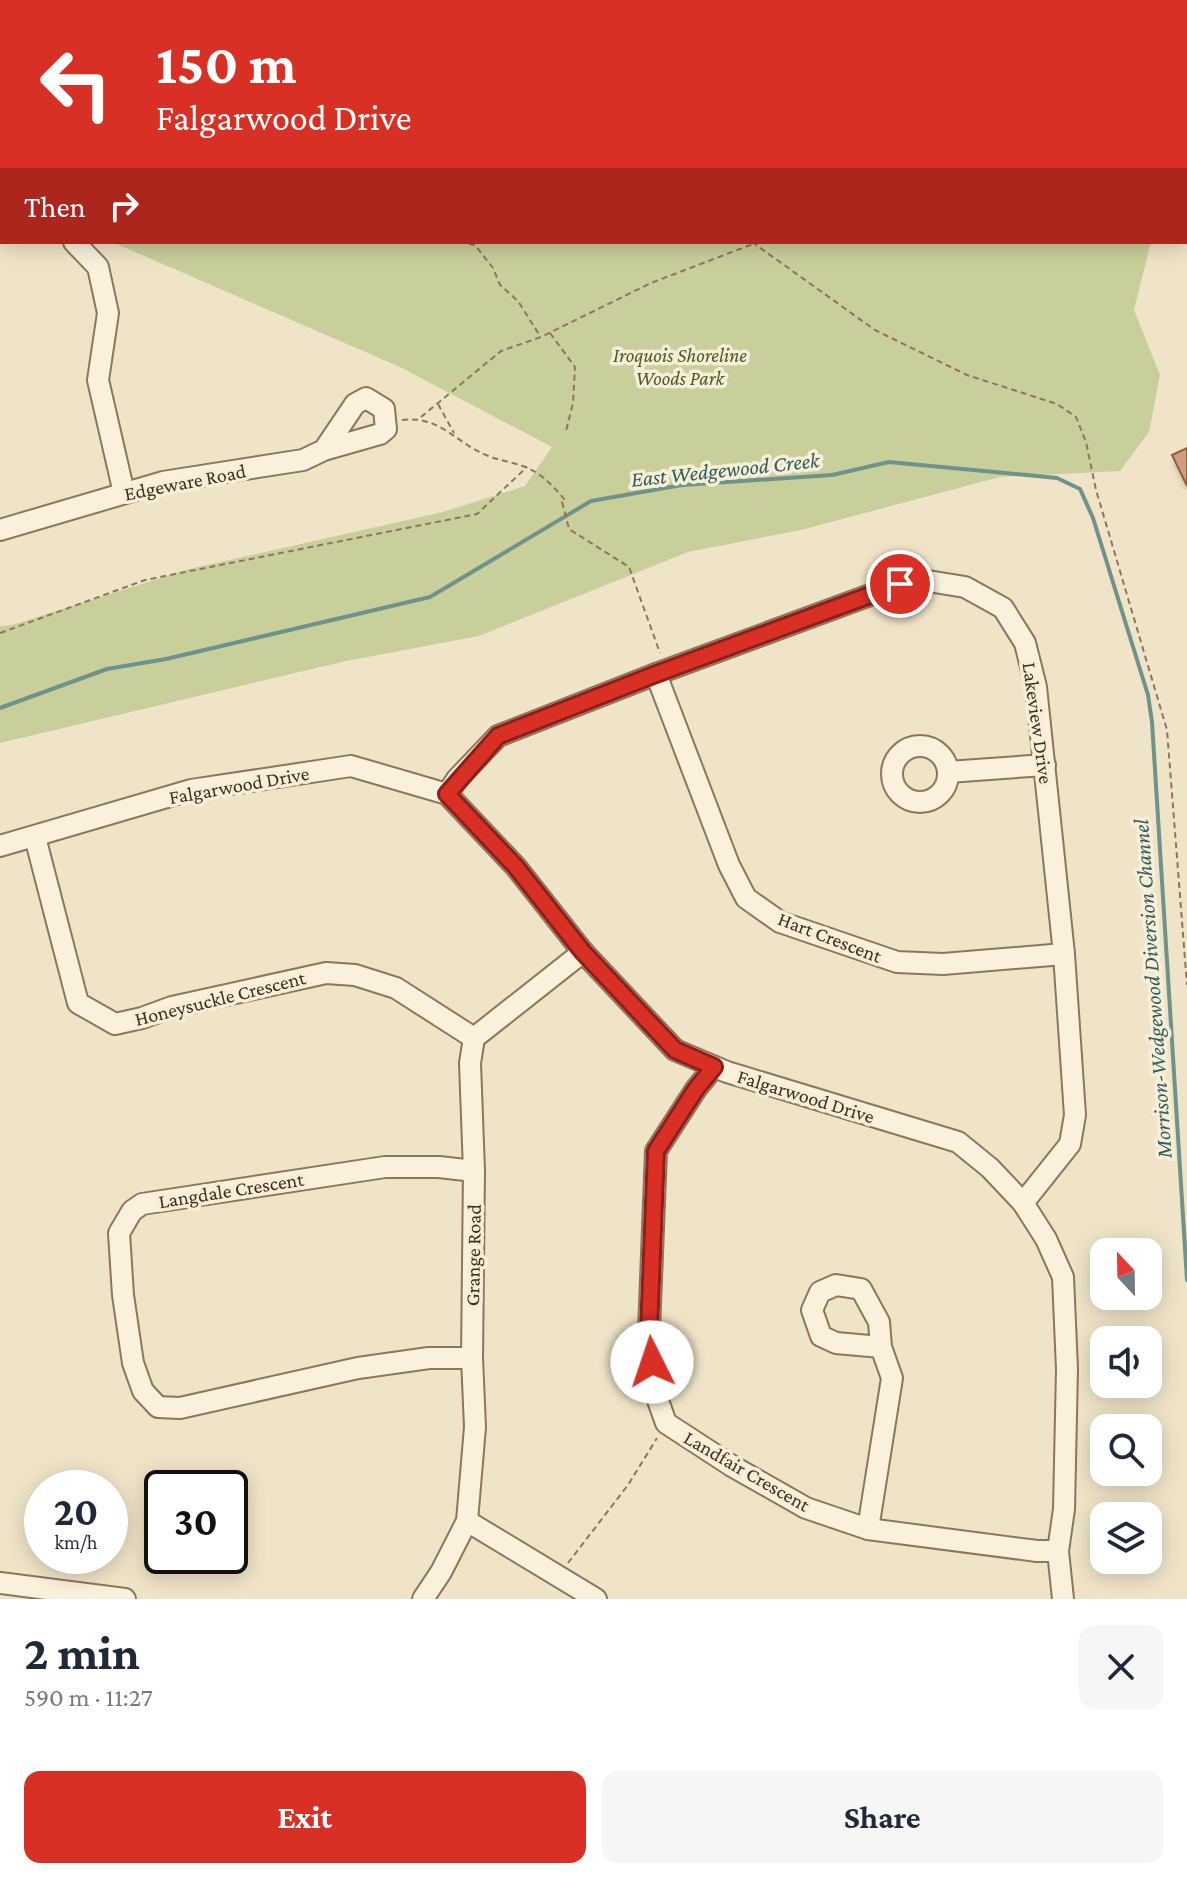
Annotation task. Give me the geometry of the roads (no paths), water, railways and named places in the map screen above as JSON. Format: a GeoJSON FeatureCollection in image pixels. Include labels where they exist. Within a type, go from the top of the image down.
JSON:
{"type":"FeatureCollection","features":[{"type":"Feature","properties":{"kind":"street"},"geometry":{"type":"LineString","coordinates":[[76,244],[98,267],[108,313],[98,380],[124,493]]}},
{"type":"Feature","properties":{"kind":"street","name":"Edgeware Road"},"geometry":{"type":"LineString","coordinates":[[0,530],[163,482],[303,460],[324,450],[380,434],[386,429],[384,409],[366,398],[355,404],[324,450]]}},
{"type":"Feature","properties":{"kind":"street","name":"Lakeview Drive"},"geometry":{"type":"LineString","coordinates":[[447,794],[498,736],[900,584],[922,580],[965,587],[1003,608],[1025,643],[1036,687],[1064,954],[1075,1115],[1070,1144],[1023,1203]]}},
{"type":"Feature","properties":{"kind":"street","name":"Hart Crescent"},"geometry":{"type":"LineString","coordinates":[[656,674],[729,865],[746,898],[780,922],[897,962],[943,964],[1064,954]]}},
{"type":"Feature","properties":{"kind":"street"},"geometry":{"type":"LineString","coordinates":[[948,772],[1045,765]]}},
{"type":"Feature","properties":{"kind":"street","name":"Falgarwood Drive"},"geometry":{"type":"LineString","coordinates":[[0,846],[191,790],[351,766],[447,794],[516,867],[583,952],[675,1050],[714,1067],[958,1142],[990,1168],[1023,1203],[1046,1239],[1063,1277],[1067,1369],[1064,1509],[1058,1551],[1063,1599]]}},
{"type":"Feature","properties":{"kind":"street","name":"Honeysuckle Crescent"},"geometry":{"type":"LineString","coordinates":[[35,837],[78,1003],[115,1024],[172,1007],[326,973],[355,975],[396,988],[474,1038]]}},
{"type":"Feature","properties":{"kind":"street"},"geometry":{"type":"LineString","coordinates":[[474,1038],[583,952]]}},
{"type":"Feature","properties":{"kind":"street","name":"Grange Road"},"geometry":{"type":"LineString","coordinates":[[423,1599],[441,1572],[467,1521],[475,1427],[472,1358],[474,1171],[470,1063],[474,1038]]}},
{"type":"Feature","properties":{"kind":"street","name":"Landfair Crescent"},"geometry":{"type":"LineString","coordinates":[[714,1067],[656,1151],[649,1331],[655,1392],[666,1423],[732,1466],[806,1508],[868,1529],[1037,1551],[1058,1551]]}},
{"type":"Feature","properties":{"kind":"street","name":"Langdale Crescent"},"geometry":{"type":"LineString","coordinates":[[472,1358],[429,1358],[358,1368],[180,1408],[158,1407],[143,1391],[133,1363],[123,1295],[119,1233],[132,1211],[142,1204],[385,1167],[439,1167],[474,1171]]}},
{"type":"Feature","properties":{"kind":"street"},"geometry":{"type":"LineString","coordinates":[[868,1529],[892,1378],[881,1347]]}},
{"type":"Feature","properties":{"kind":"street"},"geometry":{"type":"LineString","coordinates":[[467,1521],[596,1599]]}},
{"type":"Feature","properties":{"kind":"street"},"geometry":{"type":"LineString","coordinates":[[0,1583],[125,1599]]}},
{"type":"Feature","properties":{"kind":"waterway","name":"East Wedgewood Creek"},"geometry":{"type":"LineString","coordinates":[[0,708],[107,669],[166,659],[430,597],[591,501],[682,485],[832,475],[889,462],[1057,478],[1080,489],[1093,518],[1148,695],[1152,722],[1187,1280]]}},
{"type":"Feature","properties":{"kind":"park label","name":"Iroquois Shoreline Woods Park"},"geometry":{"type":"Point","coordinates":[680,366]}},
{"type":"Feature","properties":{"kind":"water label","name":"Morrison-Wedgewood Diversion Channel"},"geometry":{"type":"Point","coordinates":[1152,989]}}]}
